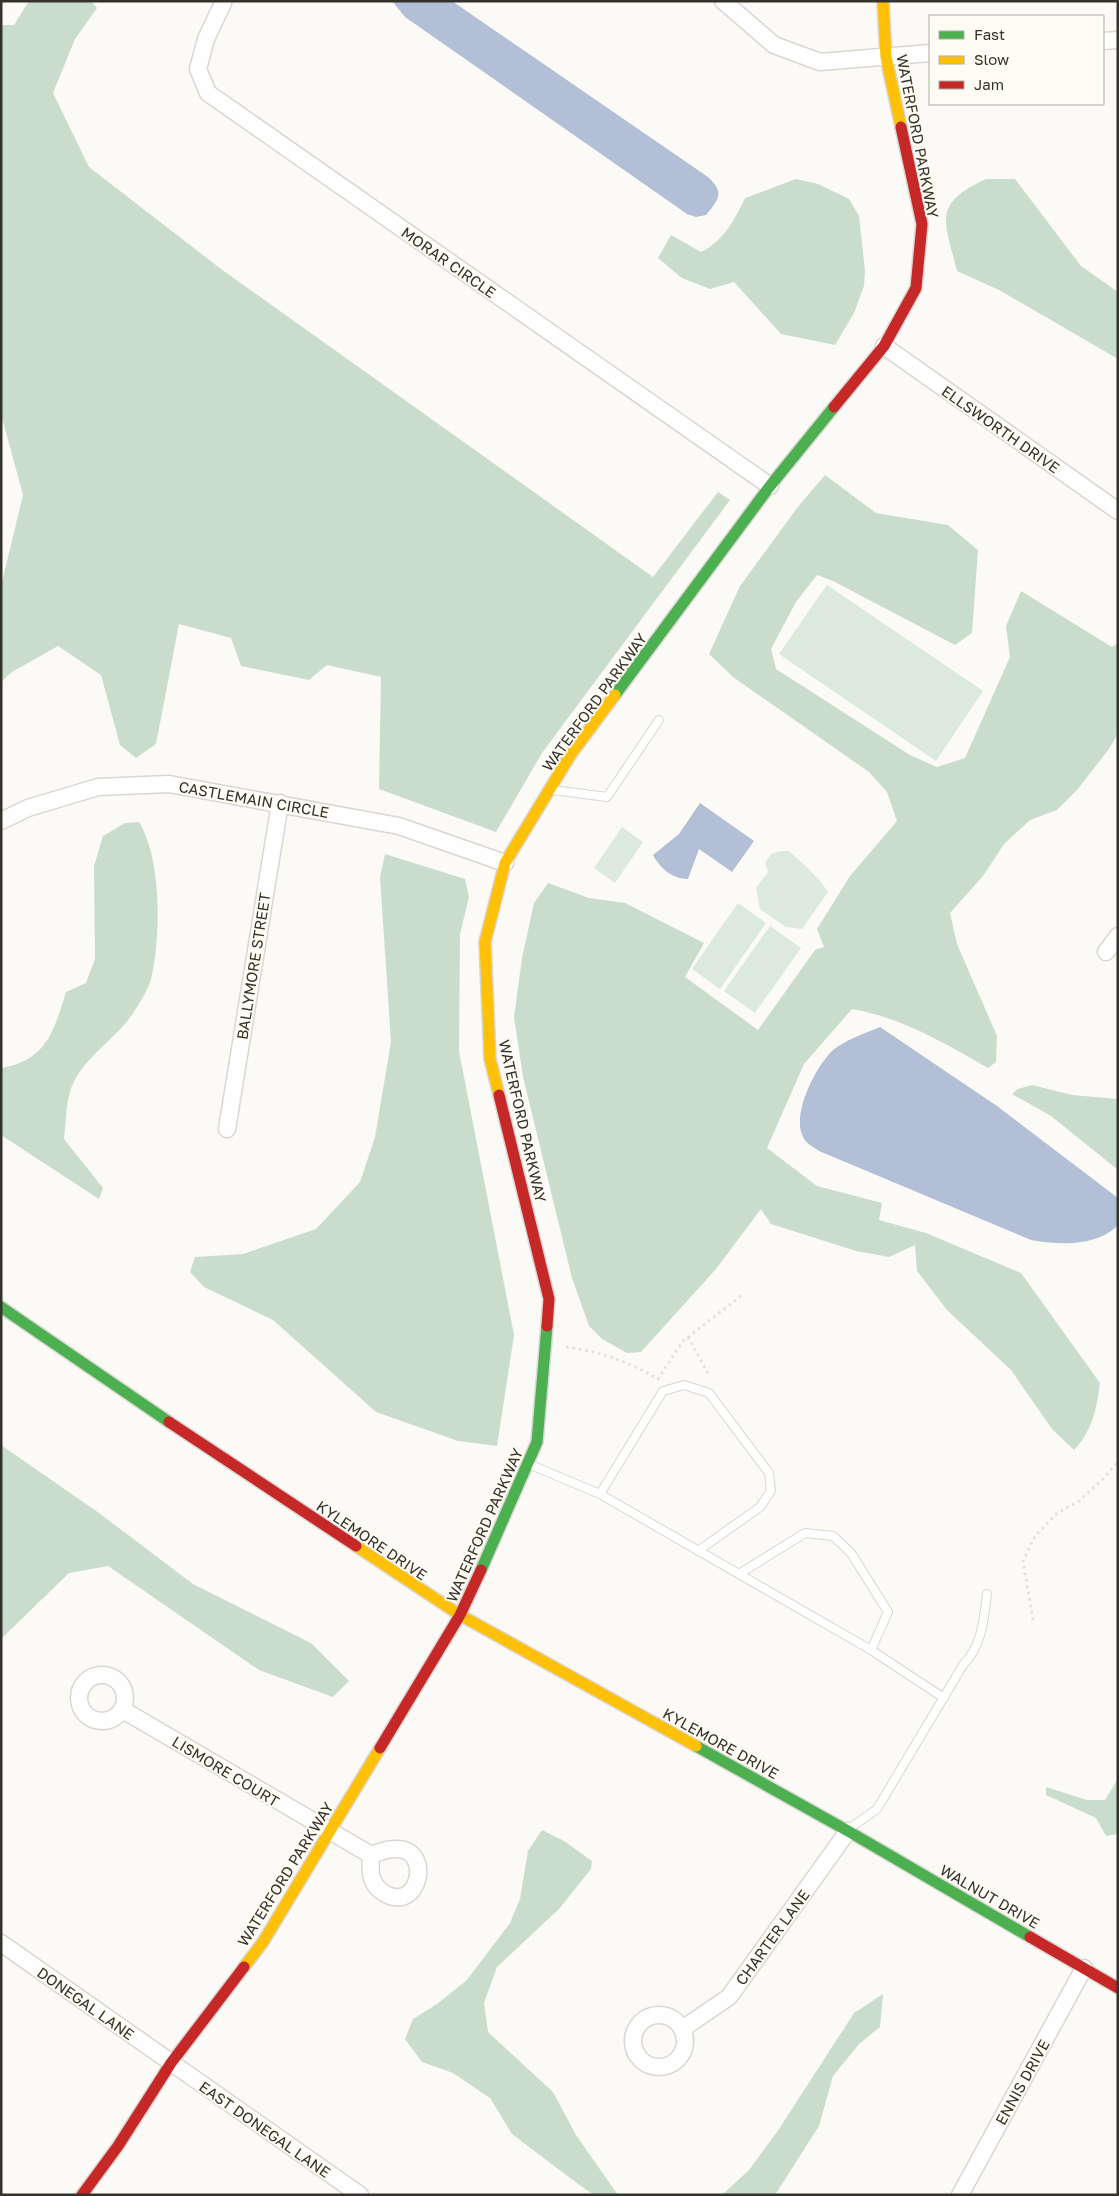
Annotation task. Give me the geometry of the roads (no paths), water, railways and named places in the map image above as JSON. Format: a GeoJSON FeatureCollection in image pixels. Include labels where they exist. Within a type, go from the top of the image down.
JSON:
{"type":"FeatureCollection","features":[{"type":"Feature","properties":{"kind":"street"},"geometry":{"type":"LineString","coordinates":[[723,1],[774,45],[820,62],[929,53]]}},
{"type":"Feature","properties":{"kind":"street","name":"WATERFORD PARKWAY"},"geometry":{"type":"LineString","coordinates":[[82,2195],[118,2146],[171,2063],[263,1942],[460,1615],[529,1464],[536,1442],[549,1300],[490,1059],[485,942],[505,863],[571,754],[770,486],[884,346],[916,288],[922,224],[886,57],[883,1]]}},
{"type":"Feature","properties":{"kind":"street","name":"MORAR CIRCLE"},"geometry":{"type":"LineString","coordinates":[[223,3],[206,39],[198,69],[208,93],[770,486]]}},
{"type":"Feature","properties":{"kind":"street"},"geometry":{"type":"LineString","coordinates":[[1104,41],[1118,40]]}},
{"type":"Feature","properties":{"kind":"street","name":"ELLSWORTH DRIVE"},"geometry":{"type":"LineString","coordinates":[[884,346],[1118,511]]}},
{"type":"Feature","properties":{"kind":"street","name":"CASTLEMAIN CIRCLE"},"geometry":{"type":"LineString","coordinates":[[1,821],[28,808],[98,787],[168,784],[399,826],[505,863]]}},
{"type":"Feature","properties":{"kind":"street","name":"BALLYMORE STREET"},"geometry":{"type":"LineString","coordinates":[[227,1130],[280,803]]}},
{"type":"Feature","properties":{"kind":"street"},"geometry":{"type":"LineString","coordinates":[[1106,952],[1118,936]]}},
{"type":"Feature","properties":{"kind":"street","name":"KYLEMORE DRIVE"},"geometry":{"type":"LineString","coordinates":[[1,1308],[111,1384],[460,1615],[848,1831]]}},
{"type":"Feature","properties":{"kind":"street","name":"LISMORE COURT"},"geometry":{"type":"LineString","coordinates":[[123,1710],[371,1855]]}},
{"type":"Feature","properties":{"kind":"street","name":"WALNUT DRIVE"},"geometry":{"type":"LineString","coordinates":[[848,1831],[1118,1988]]}},
{"type":"Feature","properties":{"kind":"street","name":"CHARTER LANE"},"geometry":{"type":"LineString","coordinates":[[682,2029],[729,1996],[848,1831]]}},
{"type":"Feature","properties":{"kind":"street","name":"DONEGAL LANE"},"geometry":{"type":"LineString","coordinates":[[1,1943],[171,2063]]}},
{"type":"Feature","properties":{"kind":"street","name":"ENNIS DRIVE"},"geometry":{"type":"LineString","coordinates":[[960,2195],[1084,1968]]}},
{"type":"Feature","properties":{"kind":"street","name":"EAST DONEGAL LANE"},"geometry":{"type":"LineString","coordinates":[[171,2063],[360,2195]]}},
{"type":"Feature","properties":{"kind":"lane"},"geometry":{"type":"LineString","coordinates":[[550,789],[607,797],[659,720]]}},
{"type":"Feature","properties":{"kind":"lane"},"geometry":{"type":"LineString","coordinates":[[600,1494],[663,1391],[684,1385],[709,1393],[768,1473],[771,1491],[760,1507],[698,1551]]}},
{"type":"Feature","properties":{"kind":"lane"},"geometry":{"type":"LineString","coordinates":[[529,1464],[600,1494],[871,1650],[944,1698]]}},
{"type":"Feature","properties":{"kind":"lane"},"geometry":{"type":"LineString","coordinates":[[739,1574],[805,1533],[833,1536],[851,1553],[888,1612],[871,1650]]}},
{"type":"Feature","properties":{"kind":"lane"},"geometry":{"type":"LineString","coordinates":[[848,1831],[877,1809],[980,1639],[987,1594]]}},
{"type":"Feature","properties":{"kind":"water"},"geometry":{"type":"Polygon","coordinates":[[[392,1],[452,1],[708,177],[717,187],[718,196],[714,205],[706,215],[696,217],[687,214],[405,17],[392,1]]]}},
{"type":"Feature","properties":{"kind":"water"},"geometry":{"type":"Polygon","coordinates":[[[700,803],[754,841],[732,872],[699,849],[688,879],[682,879],[672,875],[663,868],[653,855],[679,834],[700,803]]]}},
{"type":"Feature","properties":{"kind":"water"},"geometry":{"type":"Polygon","coordinates":[[[880,1027],[997,1106],[1118,1198],[1118,1225],[1099,1237],[1077,1243],[1053,1243],[1031,1240],[819,1151],[809,1144],[804,1139],[800,1129],[800,1118],[806,1093],[818,1069],[837,1047],[880,1027]]]}}]}
